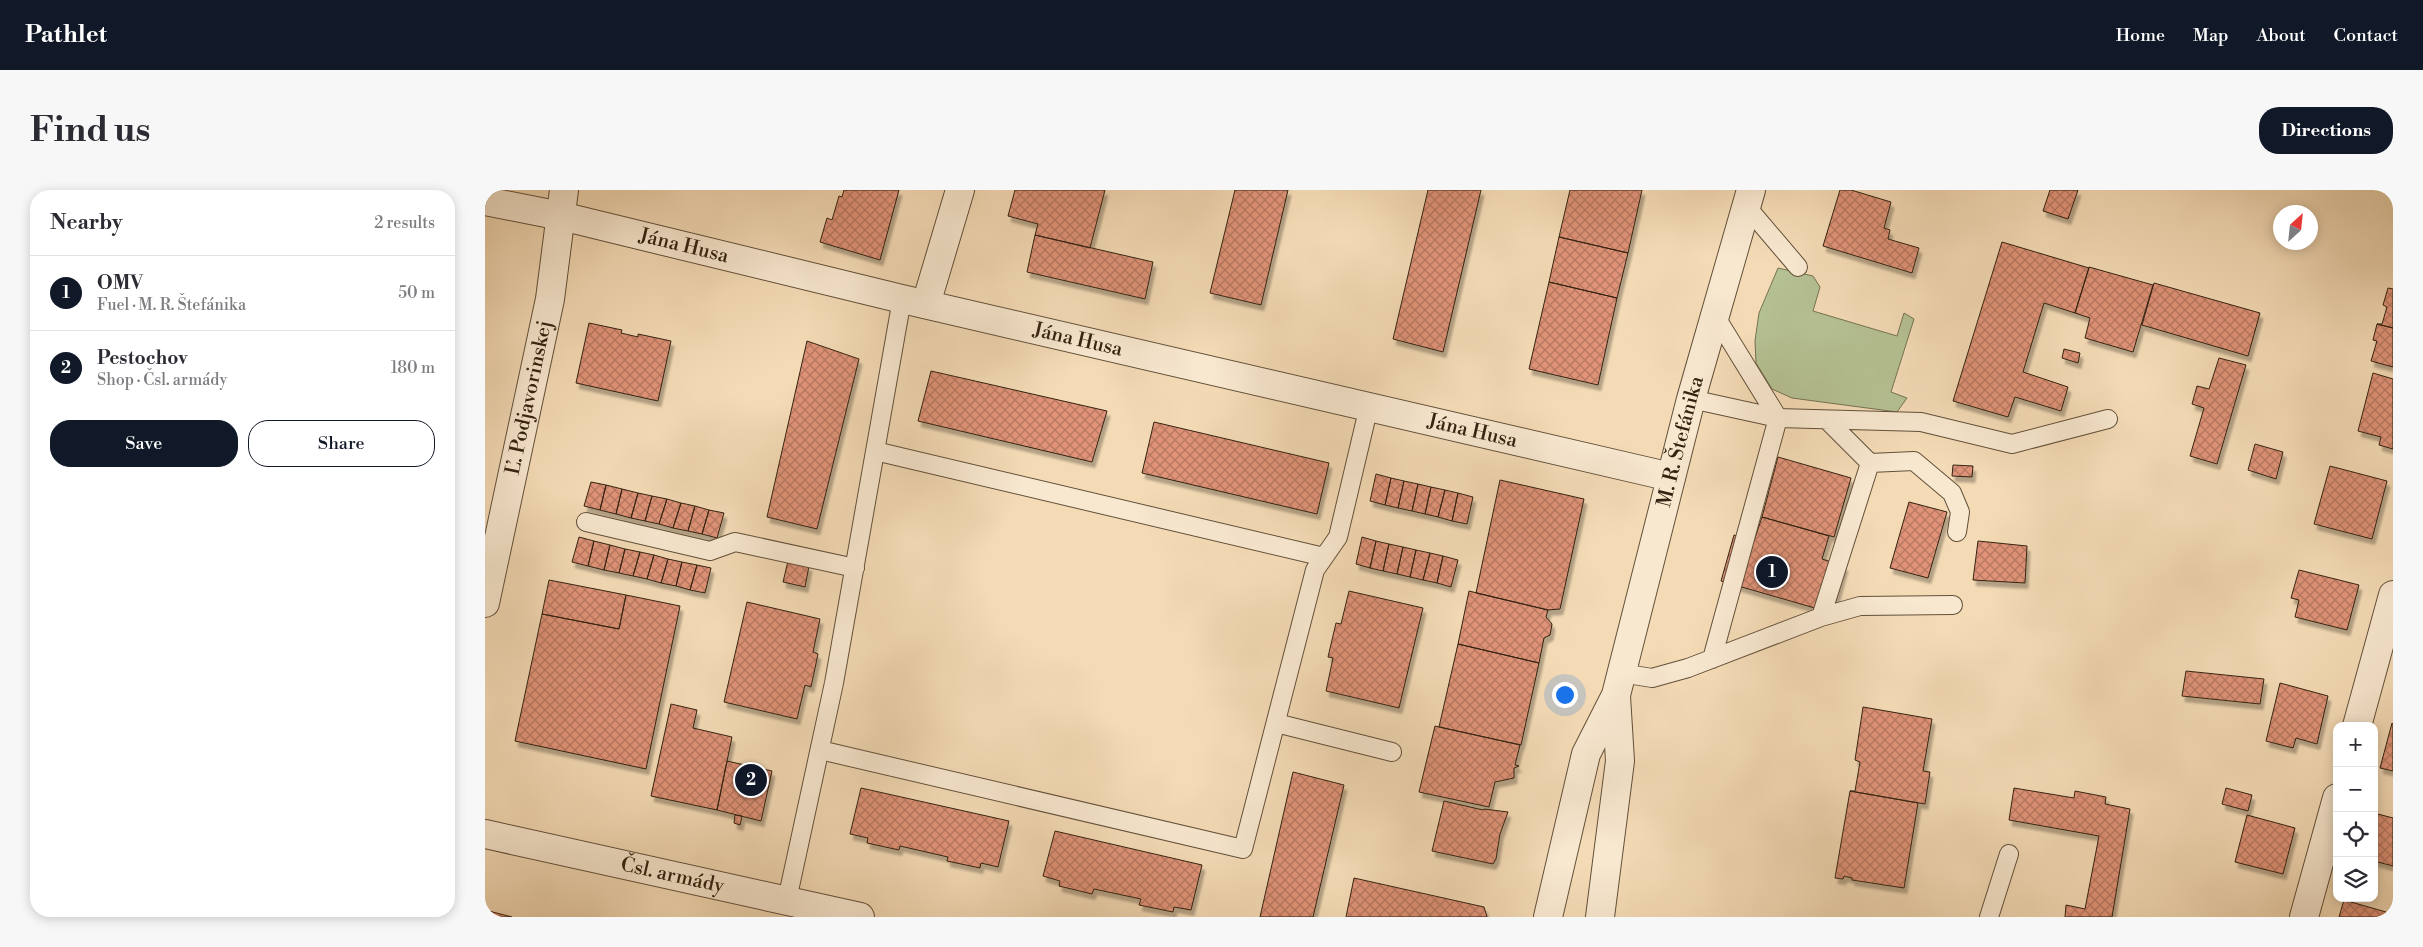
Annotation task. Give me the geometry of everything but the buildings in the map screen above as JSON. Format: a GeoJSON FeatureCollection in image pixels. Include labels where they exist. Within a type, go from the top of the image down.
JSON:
{"type":"FeatureCollection","features":[{"type":"Feature","properties":{"kind":"street"},"geometry":{"type":"LineString","coordinates":[[914,301],[960,190]]}},
{"type":"Feature","properties":{"kind":"street","name":"M. R. Štefánika"},"geometry":{"type":"LineString","coordinates":[[1549,917],[1586,754],[1619,684],[1714,314],[1749,198]]}},
{"type":"Feature","properties":{"kind":"street","name":"Jána Husa"},"geometry":{"type":"LineString","coordinates":[[485,201],[563,203],[914,301],[1671,477]]}},
{"type":"Feature","properties":{"kind":"street","name":"Ľ. Podjavorinskej"},"geometry":{"type":"LineString","coordinates":[[485,603],[550,299],[563,203]]}},
{"type":"Feature","properties":{"kind":"street"},"geometry":{"type":"LineString","coordinates":[[2358,722],[2393,594]]}},
{"type":"Feature","properties":{"kind":"street","name":"M. R. Štefánika"},"geometry":{"type":"LineString","coordinates":[[1600,917],[1620,761],[1619,684]]}},
{"type":"Feature","properties":{"kind":"street"},"geometry":{"type":"LineString","coordinates":[[2304,917],[2333,812]]}},
{"type":"Feature","properties":{"kind":"street","name":"Čsl. armády"},"geometry":{"type":"LineString","coordinates":[[485,834],[860,917]]}},
{"type":"Feature","properties":{"kind":"lane"},"geometry":{"type":"LineString","coordinates":[[1749,198],[1798,267]]}},
{"type":"Feature","properties":{"kind":"lane"},"geometry":{"type":"LineString","coordinates":[[787,900],[834,683],[875,451],[914,301]]}},
{"type":"Feature","properties":{"kind":"lane"},"geometry":{"type":"LineString","coordinates":[[1712,659],[1778,418],[1714,314]]}},
{"type":"Feature","properties":{"kind":"lane"},"geometry":{"type":"LineString","coordinates":[[1691,400],[1778,418],[1921,422],[2012,444],[2108,419]]}},
{"type":"Feature","properties":{"kind":"lane"},"geometry":{"type":"LineString","coordinates":[[820,750],[1243,849],[1315,570],[1338,537],[1369,406]]}},
{"type":"Feature","properties":{"kind":"lane"},"geometry":{"type":"LineString","coordinates":[[1827,420],[1870,463],[1914,461],[1952,494],[1960,512],[1957,532]]}},
{"type":"Feature","properties":{"kind":"lane"},"geometry":{"type":"LineString","coordinates":[[875,451],[1323,558]]}},
{"type":"Feature","properties":{"kind":"lane"},"geometry":{"type":"LineString","coordinates":[[1821,617],[1870,463]]}},
{"type":"Feature","properties":{"kind":"lane"},"geometry":{"type":"LineString","coordinates":[[586,522],[711,551],[735,542],[855,568]]}},
{"type":"Feature","properties":{"kind":"lane"},"geometry":{"type":"LineString","coordinates":[[1619,684],[1652,678],[1712,659],[1821,617],[1860,606],[1953,605]]}},
{"type":"Feature","properties":{"kind":"lane"},"geometry":{"type":"LineString","coordinates":[[1276,722],[1392,752]]}},
{"type":"Feature","properties":{"kind":"lane"},"geometry":{"type":"LineString","coordinates":[[1989,917],[2009,854]]}},
{"type":"Feature","properties":{"kind":"green space"},"geometry":{"type":"Polygon","coordinates":[[[1778,268],[1813,276],[1820,287],[1813,311],[1897,336],[1904,313],[1914,319],[1891,392],[1907,398],[1897,412],[1792,398],[1772,389],[1756,363],[1755,341],[1759,313],[1778,268]]]}},
{"type":"Feature","properties":{"kind":"place","name":"OMV"},"geometry":{"type":"Point","coordinates":[1772,572]}},
{"type":"Feature","properties":{"kind":"place","name":"Pestochov"},"geometry":{"type":"Point","coordinates":[751,780]}}]}
